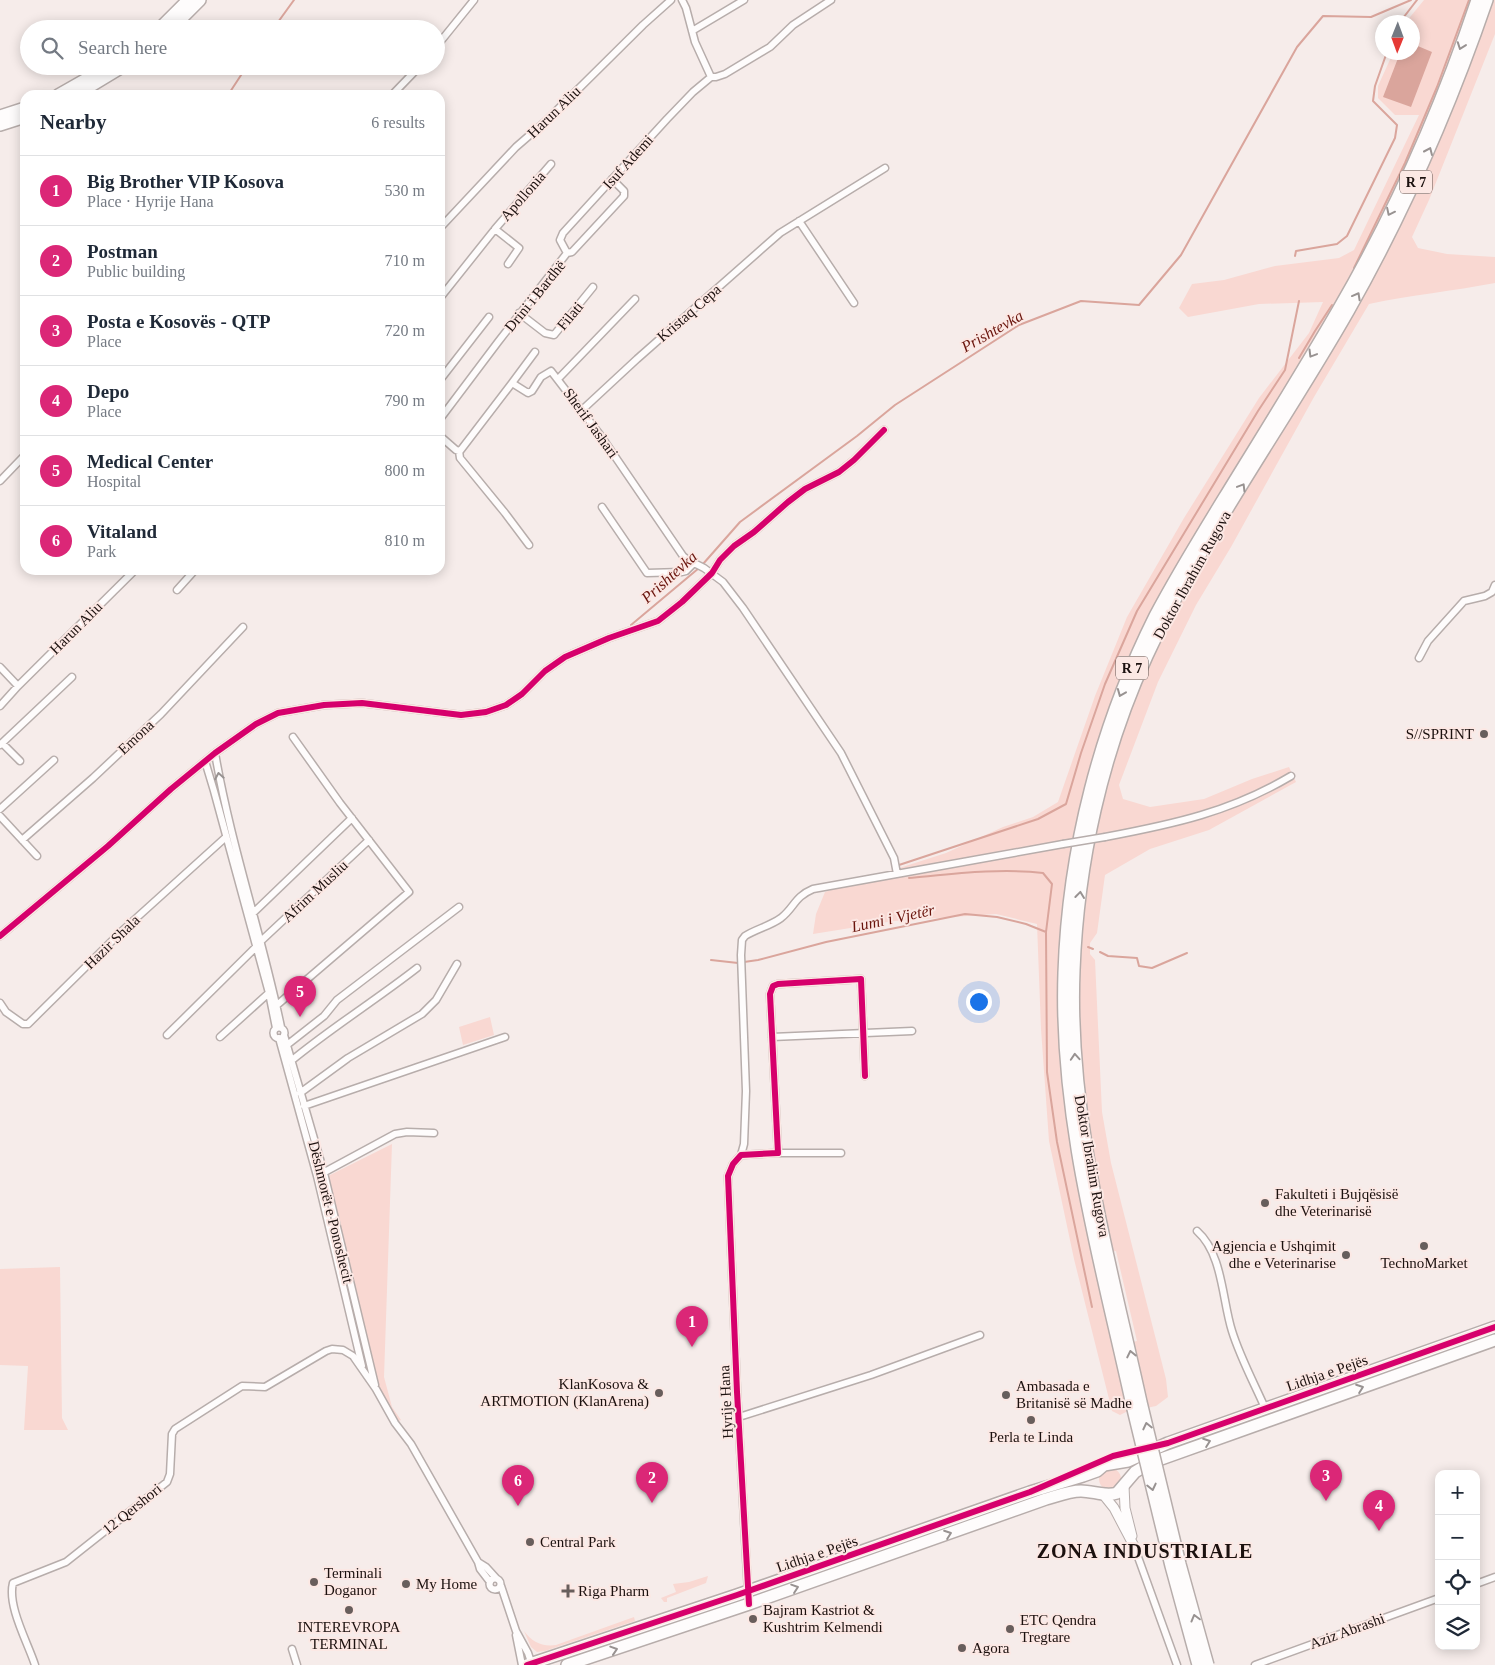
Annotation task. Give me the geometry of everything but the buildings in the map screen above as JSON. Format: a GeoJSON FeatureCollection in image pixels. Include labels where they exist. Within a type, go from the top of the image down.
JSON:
{"type":"FeatureCollection","features":[{"type":"Feature","properties":{"kind":"highway"},"geometry":{"type":"LineString","coordinates":[[168,20],[188,0]]}},
{"type":"Feature","properties":{"kind":"highway"},"geometry":{"type":"LineString","coordinates":[[180,20],[200,0]]}},
{"type":"Feature","properties":{"kind":"highway","name":"Doktor Ibrahim Rugova"},"geometry":{"type":"LineString","coordinates":[[1208,1665],[1137,1403],[1080,1169],[1066,1077],[1063,1004],[1066,937],[1075,862],[1088,798],[1100,754],[1114,711],[1154,618],[1200,537],[1334,317],[1377,238],[1435,113],[1477,0]]}},
{"type":"Feature","properties":{"kind":"highway","name":"Doktor Ibrahim Rugova"},"geometry":{"type":"LineString","coordinates":[[1198,1665],[1170,1566],[1085,1142],[1076,1076],[1073,1003],[1075,940],[1085,863],[1098,800],[1124,713],[1146,658],[1163,622],[1209,542],[1324,354],[1386,243],[1444,116],[1487,0]]}},
{"type":"Feature","properties":{"kind":"highway"},"geometry":{"type":"LineString","coordinates":[[67,90],[93,75]]}},
{"type":"Feature","properties":{"kind":"highway"},"geometry":{"type":"LineString","coordinates":[[84,90],[109,75]]}},
{"type":"Feature","properties":{"kind":"highway"},"geometry":{"type":"LineString","coordinates":[[0,116],[20,110]]}},
{"type":"Feature","properties":{"kind":"highway"},"geometry":{"type":"LineString","coordinates":[[0,125],[20,119]]}},
{"type":"Feature","properties":{"kind":"highway","name":"Lidhja e Pejës"},"geometry":{"type":"LineString","coordinates":[[528,1665],[748,1591],[1030,1492],[1097,1471],[1104,1465],[1138,1457],[1168,1443],[1495,1327]]}},
{"type":"Feature","properties":{"kind":"highway","name":"Lidhja e Pejës"},"geometry":{"type":"LineString","coordinates":[[567,1665],[749,1604],[1046,1499],[1074,1491],[1107,1495],[1117,1493],[1135,1472],[1161,1459],[1495,1340]]}},
{"type":"Feature","properties":{"kind":"highway"},"geometry":{"type":"LineString","coordinates":[[1030,1492],[1113,1456],[1168,1443]]}},
{"type":"Feature","properties":{"kind":"highway"},"geometry":{"type":"LineString","coordinates":[[1113,1464],[1123,1471],[1125,1484]]}},
{"type":"Feature","properties":{"kind":"highway"},"geometry":{"type":"LineString","coordinates":[[1097,1471],[1095,1483],[1102,1493]]}},
{"type":"Feature","properties":{"kind":"street"},"geometry":{"type":"LineString","coordinates":[[445,36],[474,0]]}},
{"type":"Feature","properties":{"kind":"street","name":"Harun Aliu"},"geometry":{"type":"LineString","coordinates":[[445,223],[516,148],[546,122],[670,0]]}},
{"type":"Feature","properties":{"kind":"street"},"geometry":{"type":"LineString","coordinates":[[682,0],[701,56],[711,76],[716,78],[770,47],[793,25],[831,0]]}},
{"type":"Feature","properties":{"kind":"street"},"geometry":{"type":"LineString","coordinates":[[692,31],[744,0]]}},
{"type":"Feature","properties":{"kind":"street"},"geometry":{"type":"LineString","coordinates":[[397,90],[411,75]]}},
{"type":"Feature","properties":{"kind":"street","name":"Isuf Ademi"},"geometry":{"type":"LineString","coordinates":[[567,253],[560,237],[693,92],[711,76]]}},
{"type":"Feature","properties":{"kind":"street","name":"Apollonia"},"geometry":{"type":"LineString","coordinates":[[445,292],[495,229],[551,164]]}},
{"type":"Feature","properties":{"kind":"street","name":"Kristaq Cepa"},"geometry":{"type":"LineString","coordinates":[[582,410],[780,233],[885,168]]}},
{"type":"Feature","properties":{"kind":"street","name":"Drini i Bardhë"},"geometry":{"type":"LineString","coordinates":[[445,413],[567,253],[572,252],[624,196],[624,191],[612,179]]}},
{"type":"Feature","properties":{"kind":"street"},"geometry":{"type":"LineString","coordinates":[[799,220],[854,303]]}},
{"type":"Feature","properties":{"kind":"street","name":"Apollonia"},"geometry":{"type":"LineString","coordinates":[[495,229],[520,248],[508,264]]}},
{"type":"Feature","properties":{"kind":"street","name":"Filati"},"geometry":{"type":"LineString","coordinates":[[520,313],[545,333],[554,335],[593,287]]}},
{"type":"Feature","properties":{"kind":"street"},"geometry":{"type":"LineString","coordinates":[[558,379],[635,299]]}},
{"type":"Feature","properties":{"kind":"street"},"geometry":{"type":"LineString","coordinates":[[445,374],[489,317]]}},
{"type":"Feature","properties":{"kind":"street"},"geometry":{"type":"LineString","coordinates":[[459,451],[536,352]]}},
{"type":"Feature","properties":{"kind":"street","name":"Sherif Jashari"},"geometry":{"type":"LineString","coordinates":[[512,383],[528,393],[532,391],[541,377],[551,371],[616,457],[684,556],[712,573],[729,589],[841,753],[894,858],[897,874]]}},
{"type":"Feature","properties":{"kind":"street"},"geometry":{"type":"LineString","coordinates":[[0,936],[108,846],[157,801],[205,761],[256,724],[288,711],[324,705],[353,703],[461,714],[486,712],[506,705],[522,694],[545,671],[564,657],[609,638],[658,621],[682,602],[712,573],[720,560],[734,546],[754,532],[805,489],[839,472],[884,430]]}},
{"type":"Feature","properties":{"kind":"street"},"geometry":{"type":"LineString","coordinates":[[445,440],[459,451],[460,458],[500,506],[529,545]]}},
{"type":"Feature","properties":{"kind":"street"},"geometry":{"type":"LineString","coordinates":[[0,481],[20,460]]}},
{"type":"Feature","properties":{"kind":"street"},"geometry":{"type":"LineString","coordinates":[[602,508],[647,573],[682,572],[696,564]]}},
{"type":"Feature","properties":{"kind":"street","name":"Harun Aliu"},"geometry":{"type":"LineString","coordinates":[[0,706],[130,575]]}},
{"type":"Feature","properties":{"kind":"street"},"geometry":{"type":"LineString","coordinates":[[177,590],[190,575]]}},
{"type":"Feature","properties":{"kind":"street"},"geometry":{"type":"LineString","coordinates":[[1419,658],[1428,641],[1464,601],[1485,596],[1492,592],[1495,585]]}},
{"type":"Feature","properties":{"kind":"street","name":"Emona"},"geometry":{"type":"LineString","coordinates":[[22,840],[154,721],[243,627]]}},
{"type":"Feature","properties":{"kind":"street"},"geometry":{"type":"LineString","coordinates":[[0,667],[18,686]]}},
{"type":"Feature","properties":{"kind":"street"},"geometry":{"type":"LineString","coordinates":[[20,762],[1,744],[72,677]]}},
{"type":"Feature","properties":{"kind":"street"},"geometry":{"type":"LineString","coordinates":[[277,1005],[409,892],[293,737]]}},
{"type":"Feature","properties":{"kind":"street","name":"Dëshmorët e Ponoshecit"},"geometry":{"type":"LineString","coordinates":[[215,754],[226,837],[259,944],[278,1028],[285,1032],[281,1037]]}},
{"type":"Feature","properties":{"kind":"street"},"geometry":{"type":"LineString","coordinates":[[0,809],[54,760]]}},
{"type":"Feature","properties":{"kind":"street","name":"Dëshmorët e Ponoshecit"},"geometry":{"type":"LineString","coordinates":[[205,761],[222,810],[250,916]]}},
{"type":"Feature","properties":{"kind":"street"},"geometry":{"type":"LineString","coordinates":[[840,1153],[741,1155],[744,1144],[746,1090],[741,956],[742,940],[750,933],[781,918],[798,896],[813,889],[1172,824],[1215,812],[1251,797],[1291,776]]}},
{"type":"Feature","properties":{"kind":"street"},"geometry":{"type":"LineString","coordinates":[[0,816],[36,856]]}},
{"type":"Feature","properties":{"kind":"street"},"geometry":{"type":"LineString","coordinates":[[250,916],[352,818]]}},
{"type":"Feature","properties":{"kind":"street","name":"Hazir Shala"},"geometry":{"type":"LineString","coordinates":[[0,1003],[6,1012],[23,1024],[28,1024],[122,931],[226,837]]}},
{"type":"Feature","properties":{"kind":"street","name":"Afrim Musliu"},"geometry":{"type":"LineString","coordinates":[[167,1035],[259,944],[369,840]]}},
{"type":"Feature","properties":{"kind":"street"},"geometry":{"type":"LineString","coordinates":[[287,1045],[324,1016],[337,1000],[459,907]]}},
{"type":"Feature","properties":{"kind":"street"},"geometry":{"type":"LineString","coordinates":[[300,1092],[348,1058],[422,1014],[436,1000],[457,964]]}},
{"type":"Feature","properties":{"kind":"street"},"geometry":{"type":"LineString","coordinates":[[290,1061],[324,1034],[417,968]]}},
{"type":"Feature","properties":{"kind":"street"},"geometry":{"type":"LineString","coordinates":[[778,1154],[770,994],[773,986],[778,984],[861,980],[866,1076]]}},
{"type":"Feature","properties":{"kind":"street"},"geometry":{"type":"LineString","coordinates":[[220,1037],[271,992]]}},
{"type":"Feature","properties":{"kind":"street","name":"Dëshmorët e Ponoshecit"},"geometry":{"type":"LineString","coordinates":[[271,992],[277,1005],[278,1028],[274,1034],[281,1037],[287,1045],[304,1106],[363,1370],[410,1444],[478,1562],[480,1569],[493,1580],[500,1580],[498,1588],[506,1604],[528,1665]]}},
{"type":"Feature","properties":{"kind":"street"},"geometry":{"type":"LineString","coordinates":[[772,1037],[912,1031]]}},
{"type":"Feature","properties":{"kind":"street","name":"Dëshmorët e Ponoshecit"},"geometry":{"type":"LineString","coordinates":[[281,1037],[320,1174],[376,1389]]}},
{"type":"Feature","properties":{"kind":"street"},"geometry":{"type":"LineString","coordinates":[[304,1106],[505,1037]]}},
{"type":"Feature","properties":{"kind":"street"},"geometry":{"type":"LineString","coordinates":[[320,1174],[395,1134],[406,1132],[434,1133]]}},
{"type":"Feature","properties":{"kind":"street","name":"Hyrije Hana"},"geometry":{"type":"LineString","coordinates":[[741,1155],[732,1164],[729,1171],[729,1199],[749,1604]]}},
{"type":"Feature","properties":{"kind":"street"},"geometry":{"type":"LineString","coordinates":[[1197,1231],[1205,1241],[1216,1265],[1225,1295],[1232,1331],[1265,1408]]}},
{"type":"Feature","properties":{"kind":"street"},"geometry":{"type":"LineString","coordinates":[[739,1417],[871,1375],[980,1335]]}},
{"type":"Feature","properties":{"kind":"street","name":"12 Qershori"},"geometry":{"type":"LineString","coordinates":[[35,1665],[18,1621],[12,1589],[13,1583],[66,1562],[167,1482],[170,1474],[172,1434],[175,1429],[242,1386],[261,1388],[269,1385],[326,1351],[337,1349],[349,1352],[363,1370]]}},
{"type":"Feature","properties":{"kind":"street"},"geometry":{"type":"LineString","coordinates":[[1125,1484],[1125,1508],[1134,1546],[1177,1665]]}},
{"type":"Feature","properties":{"kind":"street"},"geometry":{"type":"LineString","coordinates":[[1102,1493],[1114,1508],[1134,1546]]}},
{"type":"Feature","properties":{"kind":"street"},"geometry":{"type":"LineString","coordinates":[[1480,1583],[1495,1577]]}},
{"type":"Feature","properties":{"kind":"street","name":"Dëshmorët e Ponoshecit"},"geometry":{"type":"LineString","coordinates":[[493,1580],[491,1588],[498,1588]]}},
{"type":"Feature","properties":{"kind":"street","name":"Aziz Abrashi"},"geometry":{"type":"LineString","coordinates":[[1255,1665],[1435,1599]]}},
{"type":"Feature","properties":{"kind":"street","name":"Dëshmorët e Ponoshecit"},"geometry":{"type":"LineString","coordinates":[[516,1631],[528,1665]]}},
{"type":"Feature","properties":{"kind":"street"},"geometry":{"type":"LineString","coordinates":[[292,1649],[297,1665]]}},
{"type":"Feature","properties":{"kind":"shaded area"},"geometry":{"type":"Polygon","coordinates":[[[1424,0],[1495,0],[1495,34],[1429,200],[1412,237],[1418,248],[1447,254],[1495,257],[1495,283],[1369,304],[1196,605],[1158,682],[1119,785],[1123,799],[1150,807],[1204,799],[1252,779],[1289,767],[1296,782],[1209,830],[1150,849],[1105,875],[1097,933],[1090,943],[1090,954],[1095,960],[1102,1112],[1111,1163],[1166,1379],[1168,1397],[1156,1406],[1120,1415],[1112,1411],[1074,1259],[1049,1141],[1041,1029],[1037,924],[996,914],[894,921],[813,934],[816,914],[825,892],[946,853],[1003,827],[1033,817],[1058,802],[1095,696],[1127,617],[1184,518],[1259,398],[1309,333],[1323,302],[1259,304],[1188,317],[1179,308],[1192,284],[1224,280],[1275,266],[1339,258],[1354,250],[1419,115],[1395,115],[1378,98],[1378,86],[1390,60],[1420,60],[1420,15],[1412,15],[1424,0]],[[1116,1251],[1093,1256],[1115,1346],[1137,1341],[1116,1251]]]}},
{"type":"Feature","properties":{"kind":"shaded area"},"geometry":{"type":"Polygon","coordinates":[[[1420,47],[1432,52],[1411,107],[1383,97],[1397,60],[1420,60],[1420,47]]]}},
{"type":"Feature","properties":{"kind":"shaded area"},"geometry":{"type":"Polygon","coordinates":[[[490,1017],[494,1035],[463,1045],[459,1027],[490,1017]]]}},
{"type":"Feature","properties":{"kind":"shaded area"},"geometry":{"type":"Polygon","coordinates":[[[392,1144],[384,1377],[392,1407],[401,1420],[395,1423],[362,1369],[343,1277],[340,1242],[320,1180],[392,1144]]]}},
{"type":"Feature","properties":{"kind":"shaded area"},"geometry":{"type":"Polygon","coordinates":[[[60,1267],[62,1418],[68,1430],[24,1430],[28,1366],[0,1365],[0,1269],[60,1267]]]}},
{"type":"Feature","properties":{"kind":"shaded area"},"geometry":{"type":"Polygon","coordinates":[[[1110,1468],[1118,1471],[1121,1479],[1118,1487],[1110,1490],[1102,1487],[1099,1479],[1102,1471],[1110,1468]]]}},
{"type":"Feature","properties":{"kind":"shaded area"},"geometry":{"type":"Polygon","coordinates":[[[708,1576],[706,1583],[667,1598],[667,1602],[664,1602],[661,1598],[676,1592],[673,1584],[689,1582],[708,1576]]]}},
{"type":"Feature","properties":{"kind":"shaded area"},"geometry":{"type":"Polygon","coordinates":[[[634,1617],[635,1621],[545,1651],[537,1652],[531,1647],[524,1631],[538,1643],[556,1645],[634,1617]]]}},
{"type":"Feature","properties":{"kind":"waterway"},"geometry":{"type":"LineString","coordinates":[[280,20],[294,0]]}},
{"type":"Feature","properties":{"kind":"waterway","name":"Prishtevka"},"geometry":{"type":"LineString","coordinates":[[703,564],[740,522],[857,436],[895,405],[1019,325],[1081,301],[1139,305],[1181,255],[1297,47],[1323,16],[1371,17],[1411,0]]}},
{"type":"Feature","properties":{"kind":"waterway"},"geometry":{"type":"LineString","coordinates":[[1405,15],[1417,0]]}},
{"type":"Feature","properties":{"kind":"waterway"},"geometry":{"type":"LineString","coordinates":[[1354,268],[1405,163],[1437,87],[1469,0]]}},
{"type":"Feature","properties":{"kind":"waterway"},"geometry":{"type":"LineString","coordinates":[[1295,256],[1296,251],[1337,244],[1347,236],[1395,138],[1397,125],[1373,101],[1375,86],[1384,60]]}},
{"type":"Feature","properties":{"kind":"waterway"},"geometry":{"type":"LineString","coordinates":[[231,90],[241,75]]}},
{"type":"Feature","properties":{"kind":"waterway"},"geometry":{"type":"LineString","coordinates":[[899,865],[1038,819],[1066,804],[1105,684],[1137,611],[1258,411],[1285,370],[1299,301]]}},
{"type":"Feature","properties":{"kind":"waterway"},"geometry":{"type":"LineString","coordinates":[[1299,358],[1332,305]]}},
{"type":"Feature","properties":{"kind":"waterway","name":"Prishtevka"},"geometry":{"type":"LineString","coordinates":[[631,625],[699,568]]}},
{"type":"Feature","properties":{"kind":"waterway"},"geometry":{"type":"LineString","coordinates":[[909,878],[1010,871],[1043,873],[1052,884],[1046,932],[1047,1072],[1057,1142],[1092,1307]]}},
{"type":"Feature","properties":{"kind":"waterway","name":"Lumi i Vjetër"},"geometry":{"type":"LineString","coordinates":[[744,962],[826,942],[965,914],[997,917],[1026,924],[1046,932]]}},
{"type":"Feature","properties":{"kind":"waterway","name":"Lumi i Vjetër"},"geometry":{"type":"LineString","coordinates":[[1088,947],[1093,949]]}},
{"type":"Feature","properties":{"kind":"waterway","name":"Lumi i Vjetër"},"geometry":{"type":"LineString","coordinates":[[1100,952],[1108,956],[1137,958],[1139,966],[1152,968],[1187,953]]}},
{"type":"Feature","properties":{"kind":"waterway","name":"Lumi i Vjetër"},"geometry":{"type":"LineString","coordinates":[[711,960],[738,963]]}},
{"type":"Feature","properties":{"kind":"cycle path"},"geometry":{"type":"LineString","coordinates":[[0,936],[108,846],[171,789],[215,753],[256,724],[278,713],[324,705],[362,703],[461,715],[486,712],[506,705],[522,694],[545,671],[565,657],[609,638],[658,621],[682,602],[712,573],[720,560],[734,546],[754,532],[805,489],[839,472],[884,430]]}},
{"type":"Feature","properties":{"kind":"cycle path"},"geometry":{"type":"LineString","coordinates":[[749,1604],[737,1392],[728,1176],[733,1164],[741,1155],[778,1153],[770,994],[773,986],[778,984],[861,979],[865,1076]]}},
{"type":"Feature","properties":{"kind":"cycle path"},"geometry":{"type":"LineString","coordinates":[[527,1665],[737,1595],[1030,1492],[1113,1456],[1168,1443],[1495,1327]]}},
{"type":"Feature","properties":{"kind":"place","name":"S//SPRINT"},"geometry":{"type":"Point","coordinates":[1484,734]}},
{"type":"Feature","properties":{"kind":"place","name":"Medical Center"},"geometry":{"type":"Point","coordinates":[300,1017]}},
{"type":"Feature","properties":{"kind":"place","name":"Fakulteti i Bujqësisë dhe Veterinarisë"},"geometry":{"type":"Point","coordinates":[1265,1203]}},
{"type":"Feature","properties":{"kind":"place","name":"TechnoMarket"},"geometry":{"type":"Point","coordinates":[1424,1246]}},
{"type":"Feature","properties":{"kind":"place","name":"Agjencia e Ushqimit dhe e Veterinarise"},"geometry":{"type":"Point","coordinates":[1346,1255]}},
{"type":"Feature","properties":{"kind":"place","name":"Big Brother VIP Kosova"},"geometry":{"type":"Point","coordinates":[692,1347]}},
{"type":"Feature","properties":{"kind":"place","name":"KlanKosova & ARTMOTION (KlanArena)"},"geometry":{"type":"Point","coordinates":[659,1393]}},
{"type":"Feature","properties":{"kind":"place","name":"Ambasada e Britanisë së Madhe"},"geometry":{"type":"Point","coordinates":[1006,1395]}},
{"type":"Feature","properties":{"kind":"place","name":"Perla te Linda"},"geometry":{"type":"Point","coordinates":[1031,1420]}},
{"type":"Feature","properties":{"kind":"place","name":"Posta e Kosovës - QTP"},"geometry":{"type":"Point","coordinates":[1326,1501]}},
{"type":"Feature","properties":{"kind":"place","name":"Postman"},"geometry":{"type":"Point","coordinates":[652,1503]}},
{"type":"Feature","properties":{"kind":"place","name":"Vitaland"},"geometry":{"type":"Point","coordinates":[518,1506]}},
{"type":"Feature","properties":{"kind":"place","name":"Depo"},"geometry":{"type":"Point","coordinates":[1379,1531]}},
{"type":"Feature","properties":{"kind":"place","name":"Central Park"},"geometry":{"type":"Point","coordinates":[530,1542]}},
{"type":"Feature","properties":{"kind":"place","name":"Terminali Doganor"},"geometry":{"type":"Point","coordinates":[314,1582]}},
{"type":"Feature","properties":{"kind":"place","name":"My Home"},"geometry":{"type":"Point","coordinates":[406,1584]}},
{"type":"Feature","properties":{"kind":"place","name":"Riga Pharm"},"geometry":{"type":"Point","coordinates":[568,1591]}},
{"type":"Feature","properties":{"kind":"place","name":"INTEREVROPA TERMINAL"},"geometry":{"type":"Point","coordinates":[349,1610]}},
{"type":"Feature","properties":{"kind":"place","name":"Bajram Kastriot & Kushtrim Kelmendi"},"geometry":{"type":"Point","coordinates":[753,1619]}},
{"type":"Feature","properties":{"kind":"place","name":"ETC Qendra Tregtare"},"geometry":{"type":"Point","coordinates":[1010,1629]}},
{"type":"Feature","properties":{"kind":"place","name":"Agora"},"geometry":{"type":"Point","coordinates":[962,1648]}},
{"type":"Feature","properties":{"kind":"district","name":"ZONA INDUSTRIALE"},"geometry":{"type":"Point","coordinates":[1145,1551]}}]}
